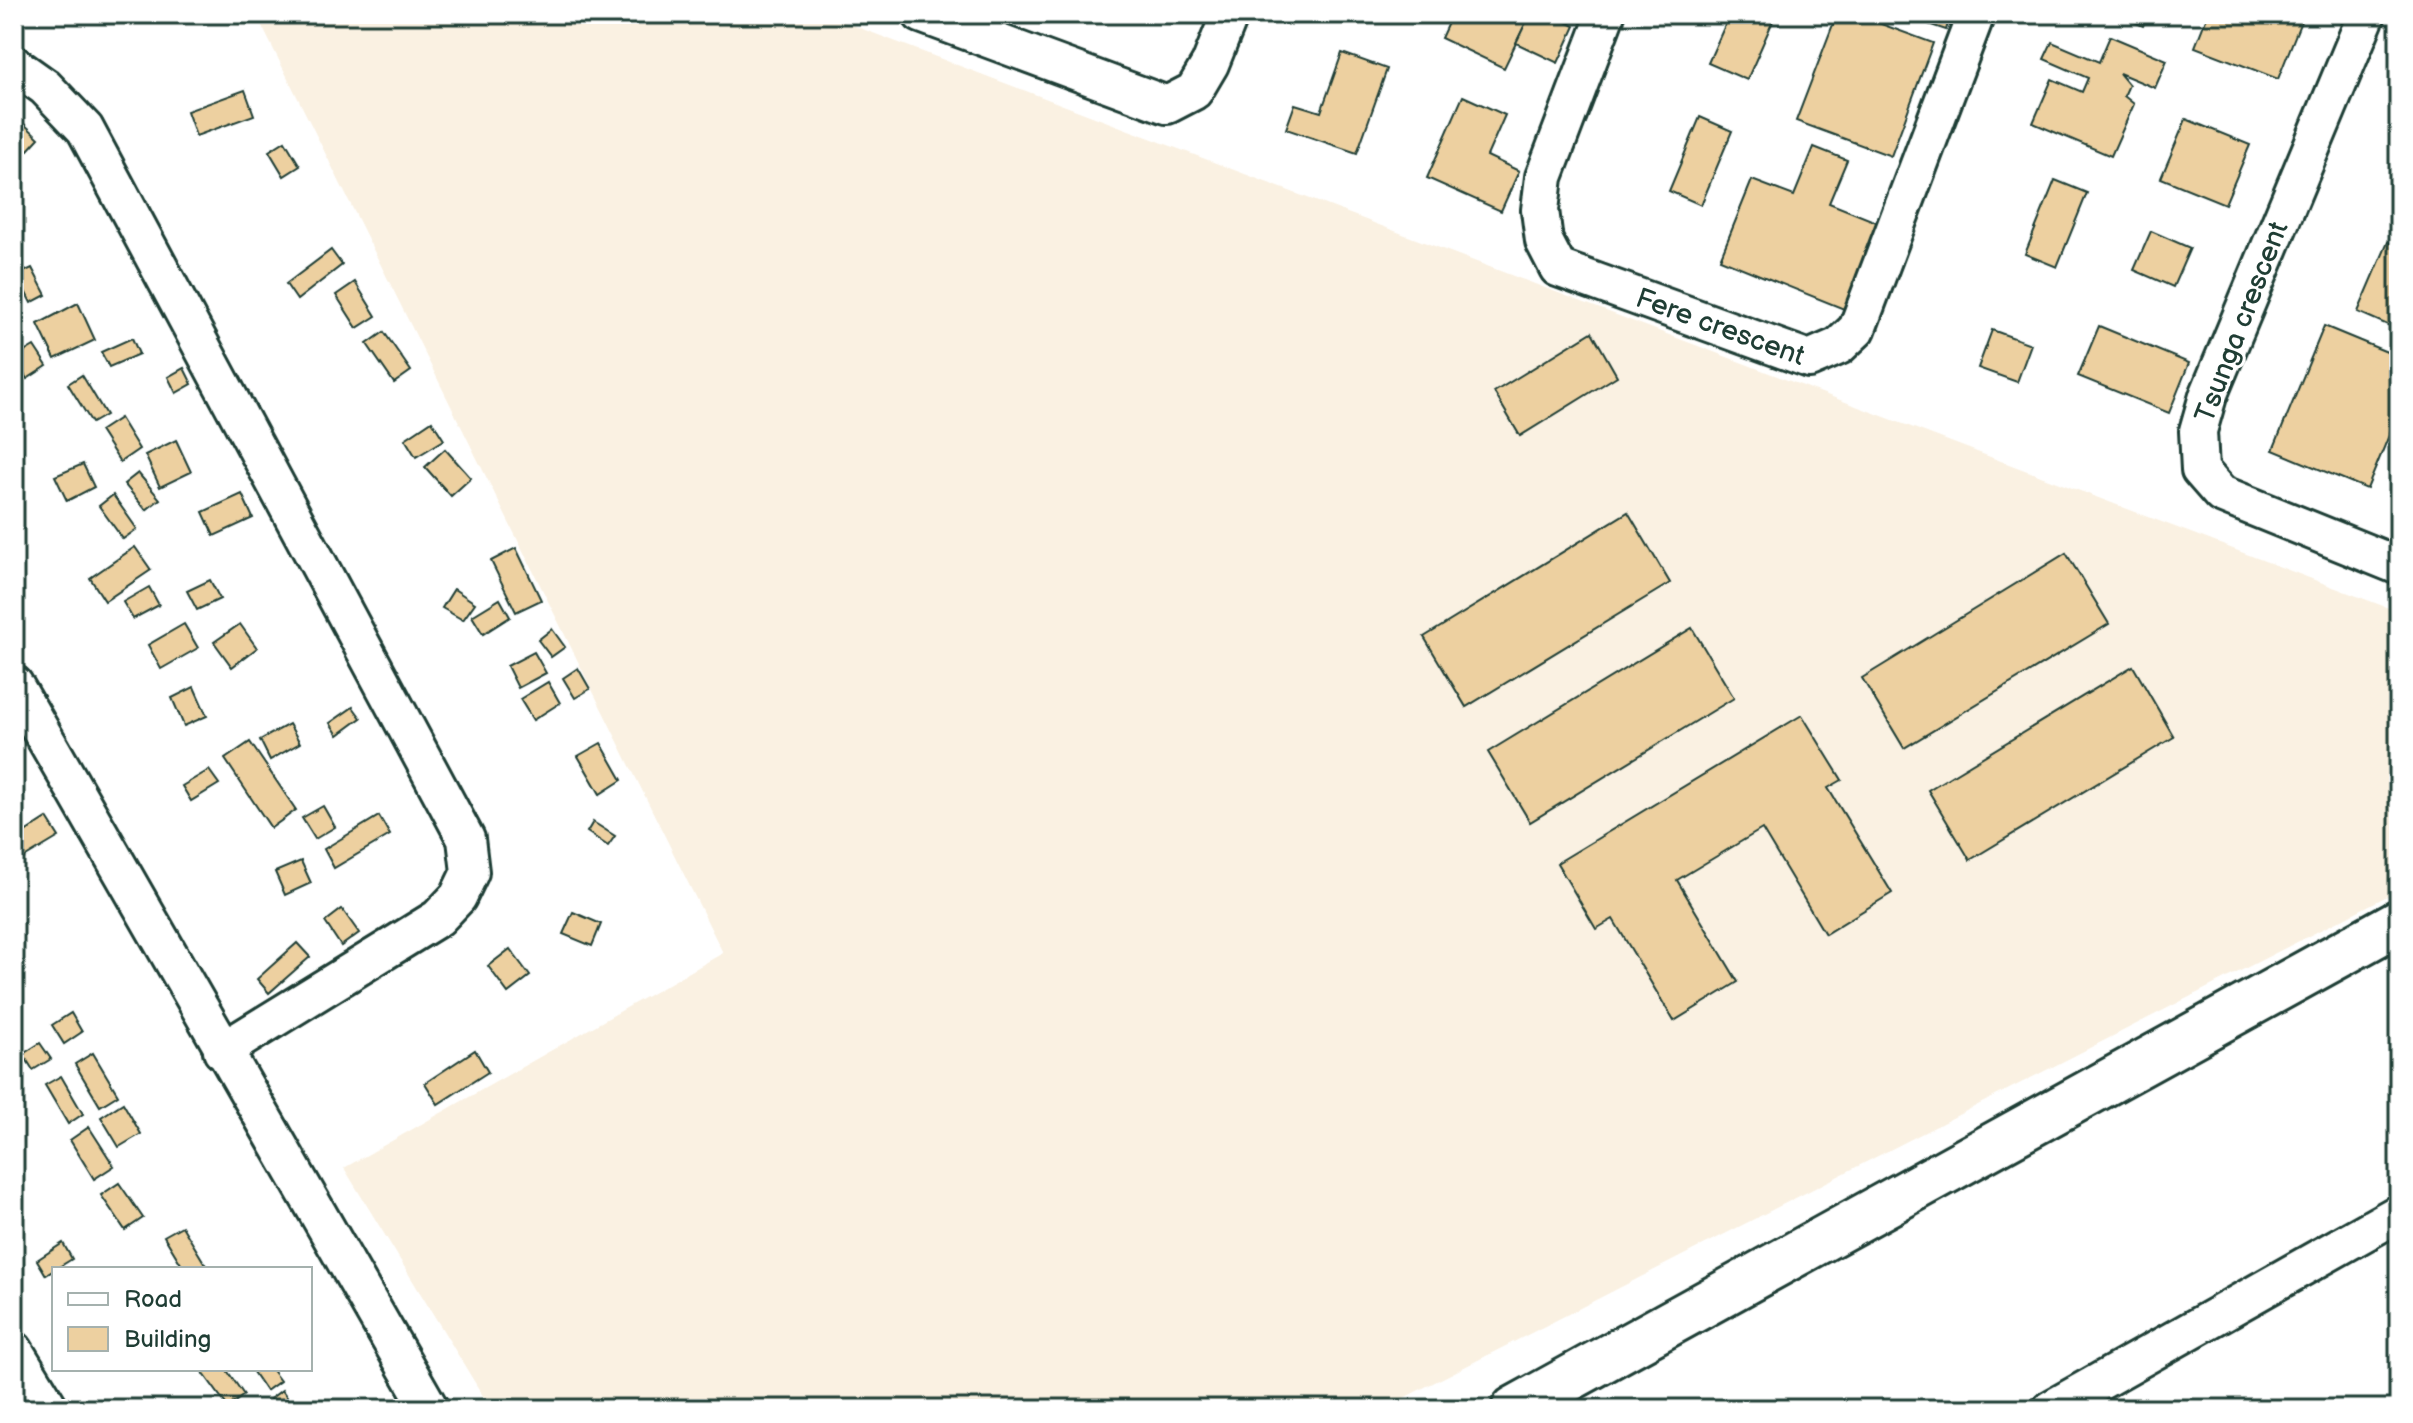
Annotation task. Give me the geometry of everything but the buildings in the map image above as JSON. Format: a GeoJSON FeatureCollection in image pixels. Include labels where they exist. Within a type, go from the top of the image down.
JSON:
{"type":"FeatureCollection","features":[{"type":"Feature","properties":{"kind":"street"},"geometry":{"type":"LineString","coordinates":[[921,14],[1167,105],[1194,91],[1210,64],[1230,14]]}},
{"type":"Feature","properties":{"kind":"street","name":"Fere crescent"},"geometry":{"type":"LineString","coordinates":[[1606,14],[1544,177],[1540,210],[1544,241],[1558,268],[1809,359],[1839,346],[1857,329],[1976,14]]}},
{"type":"Feature","properties":{"kind":"street","name":"Tsunga crescent"},"geometry":{"type":"LineString","coordinates":[[2367,14],[2208,396],[2198,431],[2200,470],[2221,494],[2399,566]]}},
{"type":"Feature","properties":{"kind":"street"},"geometry":{"type":"LineString","coordinates":[[14,65],[45,87],[85,129],[466,839],[470,872],[458,897],[438,918],[222,1051]]}},
{"type":"Feature","properties":{"kind":"street"},"geometry":{"type":"LineString","coordinates":[[14,684],[430,1409]]}},
{"type":"Feature","properties":{"kind":"street"},"geometry":{"type":"LineString","coordinates":[[1514,1409],[2399,922]]}},
{"type":"Feature","properties":{"kind":"street"},"geometry":{"type":"LineString","coordinates":[[2051,1409],[2399,1213]]}},
{"type":"Feature","properties":{"kind":"street"},"geometry":{"type":"LineString","coordinates":[[14,1350],[50,1409]]}},
{"type":"Feature","properties":{"kind":"shaded area"},"geometry":{"type":"Polygon","coordinates":[[[256,14],[823,14],[2399,612],[2399,890],[1382,1409],[491,1409],[344,1168],[723,953],[256,14]]]}}]}
